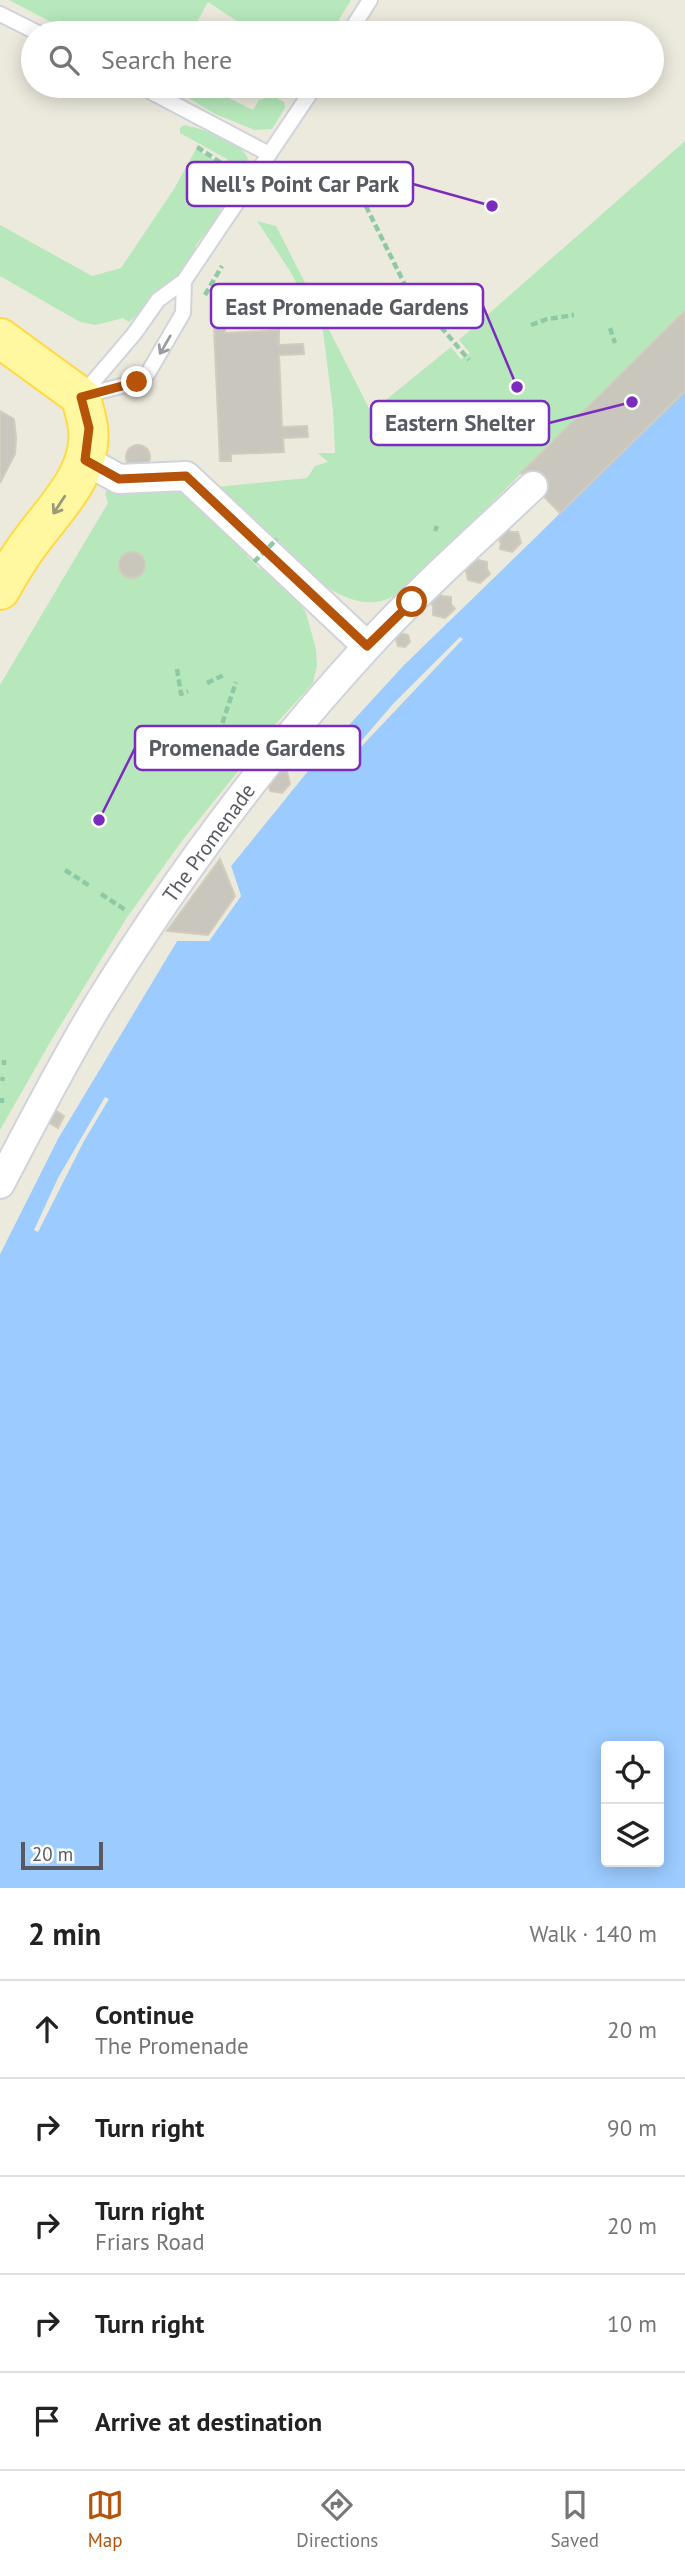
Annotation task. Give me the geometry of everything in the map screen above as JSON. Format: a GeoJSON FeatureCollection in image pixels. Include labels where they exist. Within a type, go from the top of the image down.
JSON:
{"type":"FeatureCollection","features":[{"type":"Feature","properties":{"kind":"main road"},"geometry":{"type":"LineString","coordinates":[[0,338],[81,397],[89,428],[82,470],[49,521],[32,539],[0,590]]}},
{"type":"Feature","properties":{"kind":"street"},"geometry":{"type":"LineString","coordinates":[[85,460],[119,479],[186,476],[367,646]]}},
{"type":"Feature","properties":{"kind":"street","name":"The Promenade"},"geometry":{"type":"LineString","coordinates":[[0,1184],[98,1004],[146,930],[242,796],[289,736],[367,646],[533,486]]}},
{"type":"Feature","properties":{"kind":"lane"},"geometry":{"type":"LineString","coordinates":[[357,21],[370,0]]}},
{"type":"Feature","properties":{"kind":"lane"},"geometry":{"type":"LineString","coordinates":[[0,14],[21,24]]}},
{"type":"Feature","properties":{"kind":"lane"},"geometry":{"type":"LineString","coordinates":[[163,98],[269,154]]}},
{"type":"Feature","properties":{"kind":"lane"},"geometry":{"type":"LineString","coordinates":[[81,397],[115,353],[129,340],[158,300],[184,281],[307,98]]}},
{"type":"Feature","properties":{"kind":"lane"},"geometry":{"type":"LineString","coordinates":[[81,397],[137,382],[148,373],[183,313],[184,281]]}},
{"type":"Feature","properties":{"kind":"path"},"geometry":{"type":"LineString","coordinates":[[197,147],[226,166],[228,171],[221,184],[226,188],[221,195]]}},
{"type":"Feature","properties":{"kind":"path"},"geometry":{"type":"LineString","coordinates":[[298,167],[355,184],[406,287],[423,303]]}},
{"type":"Feature","properties":{"kind":"path"},"geometry":{"type":"LineString","coordinates":[[201,301],[226,259]]}},
{"type":"Feature","properties":{"kind":"path"},"geometry":{"type":"LineString","coordinates":[[531,325],[547,319],[574,315]]}},
{"type":"Feature","properties":{"kind":"path"},"geometry":{"type":"LineString","coordinates":[[441,327],[469,360]]}},
{"type":"Feature","properties":{"kind":"path"},"geometry":{"type":"LineString","coordinates":[[610,328],[615,343]]}},
{"type":"Feature","properties":{"kind":"path"},"geometry":{"type":"LineString","coordinates":[[254,562],[276,539]]}},
{"type":"Feature","properties":{"kind":"path"},"geometry":{"type":"LineString","coordinates":[[177,669],[179,690],[181,694],[188,691]]}},
{"type":"Feature","properties":{"kind":"path"},"geometry":{"type":"LineString","coordinates":[[206,683],[226,674]]}},
{"type":"Feature","properties":{"kind":"path"},"geometry":{"type":"LineString","coordinates":[[219,733],[236,682]]}},
{"type":"Feature","properties":{"kind":"path"},"geometry":{"type":"LineString","coordinates":[[223,743],[246,739]]}},
{"type":"Feature","properties":{"kind":"path"},"geometry":{"type":"LineString","coordinates":[[192,757],[208,747]]}},
{"type":"Feature","properties":{"kind":"path"},"geometry":{"type":"LineString","coordinates":[[65,870],[90,886]]}},
{"type":"Feature","properties":{"kind":"path"},"geometry":{"type":"LineString","coordinates":[[101,894],[130,914]]}},
{"type":"Feature","properties":{"kind":"green space"},"geometry":{"type":"Polygon","coordinates":[[[9,0],[351,0],[338,21],[237,21],[208,2],[198,21],[49,21],[9,0]]]}},
{"type":"Feature","properties":{"kind":"green space"},"geometry":{"type":"Polygon","coordinates":[[[189,98],[229,98],[253,110],[259,100],[277,98],[284,102],[285,108],[272,129],[255,130],[215,114],[189,98]]]}},
{"type":"Feature","properties":{"kind":"green space"},"geometry":{"type":"Polygon","coordinates":[[[184,125],[230,142],[245,153],[248,159],[244,164],[240,164],[230,178],[218,217],[196,245],[186,272],[129,322],[123,318],[95,325],[80,322],[0,276],[0,225],[92,276],[121,268],[174,189],[196,149],[221,164],[223,171],[230,177],[231,166],[227,159],[180,133],[180,128],[184,125]]]}},
{"type":"Feature","properties":{"kind":"green space"},"geometry":{"type":"Polygon","coordinates":[[[685,141],[685,311],[400,593],[378,602],[363,602],[332,590],[305,570],[282,548],[284,546],[270,533],[267,535],[217,487],[307,478],[315,466],[328,462],[318,453],[335,453],[333,410],[323,331],[290,271],[257,221],[276,226],[371,412],[451,347],[461,359],[470,353],[459,340],[685,141]]]}},
{"type":"Feature","properties":{"kind":"green space"},"geometry":{"type":"Polygon","coordinates":[[[184,488],[249,553],[247,556],[260,569],[264,566],[306,613],[316,649],[317,665],[313,683],[255,747],[181,842],[126,919],[0,1130],[0,685],[108,503],[106,491],[184,488]]]}},
{"type":"Feature","properties":{"kind":"water"},"geometry":{"type":"Polygon","coordinates":[[[685,391],[685,1888],[0,1888],[0,1254],[59,1137],[177,941],[209,941],[241,896],[231,866],[316,761],[405,664],[685,391]]]}},
{"type":"Feature","properties":{"kind":"pier"},"geometry":{"type":"Polygon","coordinates":[[[557,510],[560,513],[537,536],[405,664],[402,661],[557,510]]]}},
{"type":"Feature","properties":{"kind":"pier"},"geometry":{"type":"Polygon","coordinates":[[[460,637],[463,639],[359,749],[356,747],[393,704],[460,637]]]}},
{"type":"Feature","properties":{"kind":"pier"},"geometry":{"type":"Polygon","coordinates":[[[377,688],[380,690],[316,761],[231,866],[241,896],[209,941],[177,941],[59,1137],[56,1135],[175,938],[208,937],[237,896],[228,864],[313,759],[377,688]]]}},
{"type":"Feature","properties":{"kind":"pier"},"geometry":{"type":"Polygon","coordinates":[[[105,1097],[109,1099],[84,1141],[38,1232],[34,1230],[58,1178],[105,1097]]]}},
{"type":"Feature","properties":{"kind":"pier"},"geometry":{"type":"Polygon","coordinates":[[[39,1168],[42,1170],[0,1254],[0,1246],[39,1168]]]}},
{"type":"Feature","properties":{"kind":"building"},"geometry":{"type":"Polygon","coordinates":[[[685,311],[685,391],[560,513],[521,473],[685,311]]]}},
{"type":"Feature","properties":{"kind":"building"},"geometry":{"type":"Polygon","coordinates":[[[214,327],[225,327],[225,333],[279,330],[279,345],[303,344],[304,354],[279,355],[282,427],[307,426],[308,437],[283,438],[284,452],[231,454],[231,461],[220,461],[214,327]]]}},
{"type":"Feature","properties":{"kind":"building"},"geometry":{"type":"Polygon","coordinates":[[[0,411],[14,419],[16,438],[15,454],[0,483],[0,411]]]}},
{"type":"Feature","properties":{"kind":"building"},"geometry":{"type":"Polygon","coordinates":[[[138,445],[149,452],[150,457],[143,468],[138,469],[127,462],[126,457],[133,446],[138,445]]]}},
{"type":"Feature","properties":{"kind":"building"},"geometry":{"type":"Polygon","coordinates":[[[506,528],[511,532],[518,532],[521,543],[512,552],[500,549],[501,543],[497,537],[506,528]]]}},
{"type":"Feature","properties":{"kind":"building"},"geometry":{"type":"Polygon","coordinates":[[[132,552],[141,556],[145,565],[141,574],[132,578],[123,574],[119,565],[123,556],[132,552]]]}},
{"type":"Feature","properties":{"kind":"building"},"geometry":{"type":"Polygon","coordinates":[[[475,559],[487,562],[490,574],[480,583],[468,580],[465,567],[475,559]]]}},
{"type":"Feature","properties":{"kind":"building"},"geometry":{"type":"Polygon","coordinates":[[[439,593],[451,597],[451,604],[455,609],[445,618],[433,615],[430,602],[439,593]]]}},
{"type":"Feature","properties":{"kind":"building"},"geometry":{"type":"Polygon","coordinates":[[[400,633],[408,635],[410,642],[405,647],[398,646],[396,639],[400,633]]]}},
{"type":"Feature","properties":{"kind":"building"},"geometry":{"type":"Polygon","coordinates":[[[277,772],[287,772],[290,784],[282,793],[270,791],[269,782],[277,772]]]}},
{"type":"Feature","properties":{"kind":"building"},"geometry":{"type":"Polygon","coordinates":[[[220,859],[235,896],[208,935],[167,931],[220,859]]]}},
{"type":"Feature","properties":{"kind":"building"},"geometry":{"type":"Polygon","coordinates":[[[55,1110],[64,1116],[58,1128],[48,1122],[55,1110]]]}},
{"type":"Feature","properties":{"kind":"place","name":"Nell's Point Car Park"},"geometry":{"type":"Point","coordinates":[492,206]}},
{"type":"Feature","properties":{"kind":"place","name":"East Promenade Gardens"},"geometry":{"type":"Point","coordinates":[517,387]}},
{"type":"Feature","properties":{"kind":"place","name":"Eastern Shelter"},"geometry":{"type":"Point","coordinates":[632,402]}},
{"type":"Feature","properties":{"kind":"place","name":"Promenade Gardens"},"geometry":{"type":"Point","coordinates":[99,820]}},
{"type":"Feature","properties":{"kind":"route"},"geometry":{"type":"LineString","coordinates":[[137,382],[81,397],[89,428],[85,460],[119,479],[186,476],[367,646],[412,602]]}}]}
